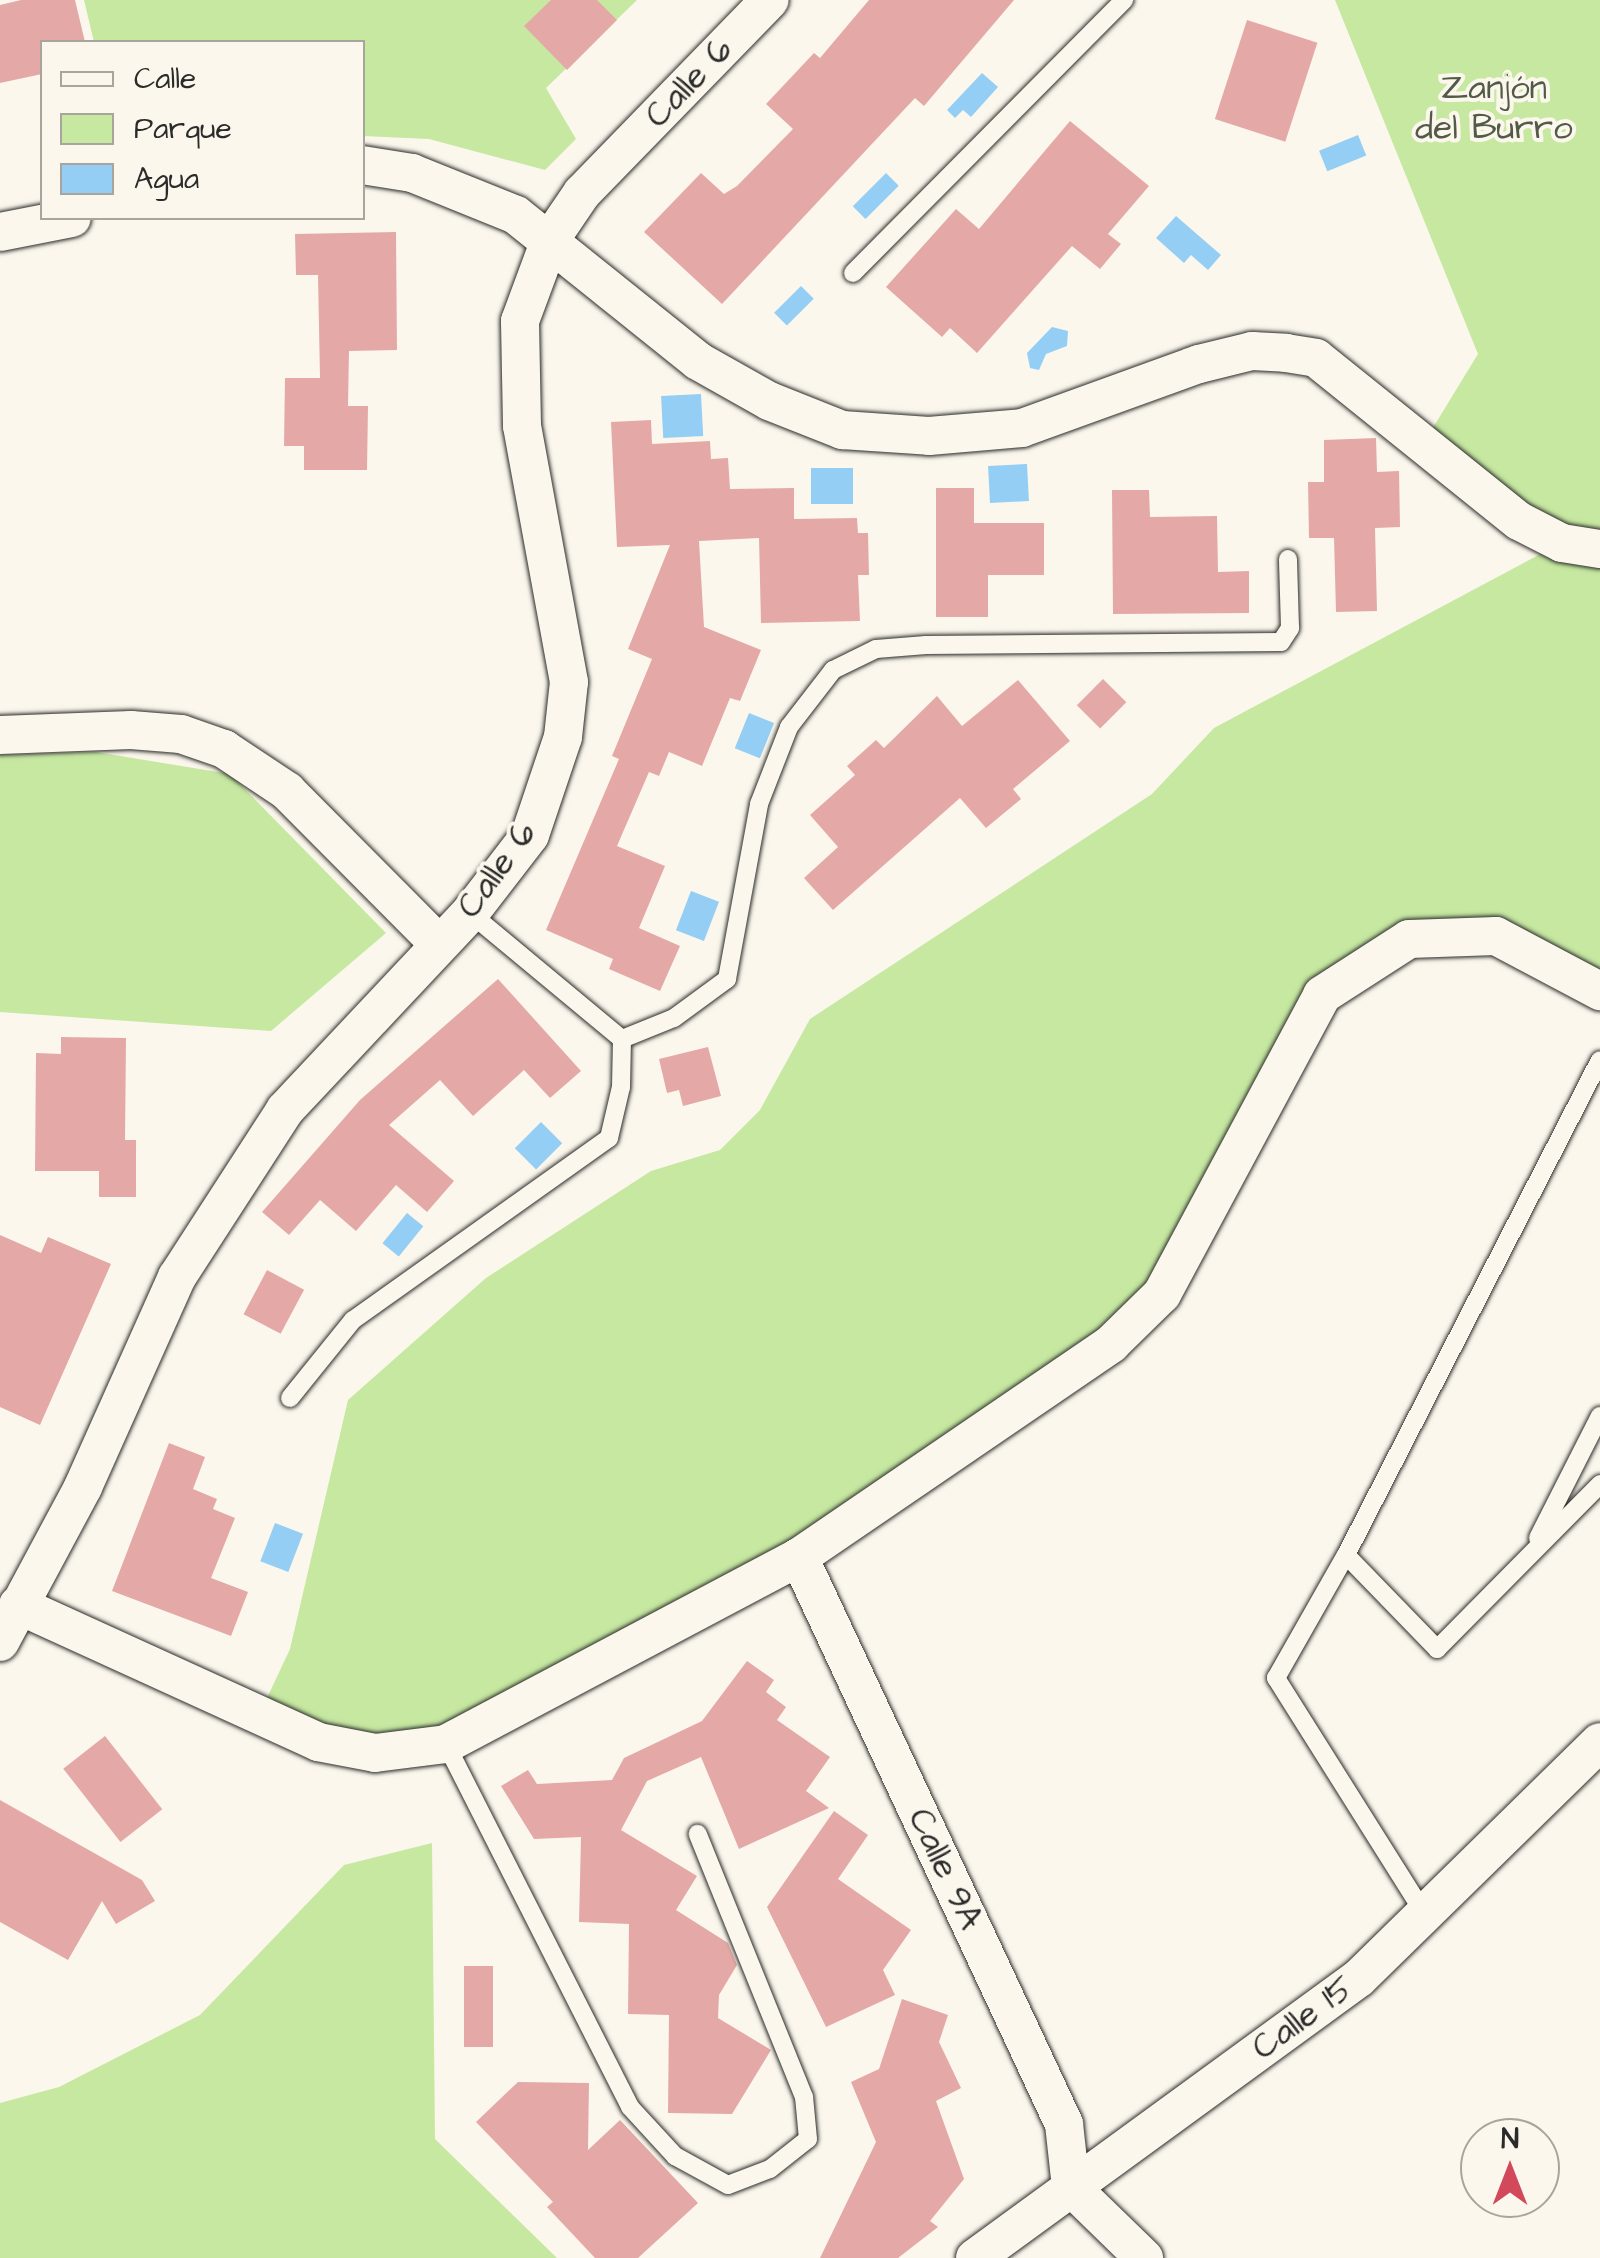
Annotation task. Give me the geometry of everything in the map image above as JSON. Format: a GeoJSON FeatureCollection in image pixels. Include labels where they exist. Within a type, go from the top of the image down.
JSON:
{"type":"FeatureCollection","features":[{"type":"Feature","properties":{"kind":"street","name":"Calle 6"},"geometry":{"type":"LineString","coordinates":[[0,1642],[82,1487],[177,1277],[286,1110],[470,913],[530,835],[548,791],[565,719],[569,682],[516,373],[520,320],[550,240],[582,193],[770,0]]}},
{"type":"Feature","properties":{"kind":"street"},"geometry":{"type":"LineString","coordinates":[[365,165],[412,172],[516,215],[698,362],[769,401],[842,430],[929,436],[1022,428],[1252,352],[1316,358],[1519,521],[1562,542],[1600,549]]}},
{"type":"Feature","properties":{"kind":"street"},"geometry":{"type":"LineString","coordinates":[[0,232],[62,220]]}},
{"type":"Feature","properties":{"kind":"street"},"geometry":{"type":"LineString","coordinates":[[0,735],[131,730],[181,734],[224,749],[287,791],[438,943]]}},
{"type":"Feature","properties":{"kind":"street"},"geometry":{"type":"LineString","coordinates":[[18,1605],[318,1742],[375,1752],[446,1744],[799,1557],[1111,1344],[1162,1294],[1322,996],[1409,939],[1496,936],[1600,992]]}},
{"type":"Feature","properties":{"kind":"street","name":"Calle 9A"},"geometry":{"type":"LineString","coordinates":[[799,1557],[1064,2124],[1071,2187]]}},
{"type":"Feature","properties":{"kind":"street","name":"Calle 15"},"geometry":{"type":"LineString","coordinates":[[975,2258],[1359,1978],[1599,1746]]}},
{"type":"Feature","properties":{"kind":"street"},"geometry":{"type":"LineString","coordinates":[[1071,2187],[1144,2258]]}},
{"type":"Feature","properties":{"kind":"lane"},"geometry":{"type":"LineString","coordinates":[[853,273],[1124,0]]}},
{"type":"Feature","properties":{"kind":"lane"},"geometry":{"type":"LineString","coordinates":[[622,1039],[674,1018],[727,980],[759,804],[789,727],[833,670],[876,648],[1281,642],[1290,628],[1288,558]]}},
{"type":"Feature","properties":{"kind":"lane"},"geometry":{"type":"LineString","coordinates":[[470,913],[622,1039]]}},
{"type":"Feature","properties":{"kind":"lane"},"geometry":{"type":"LineString","coordinates":[[290,1398],[353,1320],[609,1138],[621,1087],[622,1039]]}},
{"type":"Feature","properties":{"kind":"lane"},"geometry":{"type":"LineString","coordinates":[[1424,1913],[1276,1678],[1346,1556],[1600,1060]]}},
{"type":"Feature","properties":{"kind":"lane"},"geometry":{"type":"LineString","coordinates":[[1531,1551],[1600,1416]]}},
{"type":"Feature","properties":{"kind":"lane"},"geometry":{"type":"LineString","coordinates":[[1346,1556],[1437,1649],[1600,1484]]}},
{"type":"Feature","properties":{"kind":"lane"},"geometry":{"type":"LineString","coordinates":[[446,1744],[630,2107],[674,2156],[728,2185],[770,2169],[808,2139],[804,2096],[698,1834]]}},
{"type":"Feature","properties":{"kind":"green space"},"geometry":{"type":"Polygon","coordinates":[[[84,0],[637,0],[546,88],[576,139],[545,170],[429,139],[365,136],[365,40],[94,40],[84,0]]]}},
{"type":"Feature","properties":{"kind":"green space","name":"Zanjón del Burro"},"geometry":{"type":"Polygon","coordinates":[[[1335,0],[1600,0],[1600,991],[1496,936],[1409,939],[1322,996],[1162,1294],[799,1557],[446,1744],[375,1753],[259,1715],[290,1649],[348,1400],[486,1278],[651,1171],[720,1150],[760,1110],[810,1019],[1152,794],[1214,728],[1561,543],[1423,444],[1478,354],[1335,0]]]}},
{"type":"Feature","properties":{"kind":"green space"},"geometry":{"type":"Polygon","coordinates":[[[96,752],[230,774],[386,933],[271,1031],[0,1012],[0,755],[96,752]]]}},
{"type":"Feature","properties":{"kind":"green space"},"geometry":{"type":"Polygon","coordinates":[[[432,1843],[435,2139],[557,2258],[0,2258],[0,2103],[59,2087],[200,2015],[344,1865],[432,1843]]]}},
{"type":"Feature","properties":{"kind":"water"},"geometry":{"type":"Polygon","coordinates":[[[982,73],[998,87],[971,117],[963,110],[955,118],[947,110],[982,73]]]}},
{"type":"Feature","properties":{"kind":"water"},"geometry":{"type":"Polygon","coordinates":[[[1358,135],[1366,155],[1327,171],[1319,151],[1358,135]]]}},
{"type":"Feature","properties":{"kind":"water"},"geometry":{"type":"Polygon","coordinates":[[[886,173],[899,186],[865,219],[853,206],[886,173]]]}},
{"type":"Feature","properties":{"kind":"water"},"geometry":{"type":"Polygon","coordinates":[[[1176,216],[1221,255],[1208,270],[1191,255],[1184,263],[1156,238],[1176,216]]]}},
{"type":"Feature","properties":{"kind":"water"},"geometry":{"type":"Polygon","coordinates":[[[801,286],[814,299],[787,326],[774,313],[801,286]]]}},
{"type":"Feature","properties":{"kind":"water"},"geometry":{"type":"Polygon","coordinates":[[[1052,327],[1068,331],[1067,346],[1046,354],[1039,370],[1030,368],[1027,353],[1052,327]]]}},
{"type":"Feature","properties":{"kind":"water"},"geometry":{"type":"Polygon","coordinates":[[[701,394],[703,436],[663,438],[661,396],[701,394]]]}},
{"type":"Feature","properties":{"kind":"water"},"geometry":{"type":"Polygon","coordinates":[[[1027,464],[1029,501],[990,503],[988,466],[1027,464]]]}},
{"type":"Feature","properties":{"kind":"water"},"geometry":{"type":"Polygon","coordinates":[[[811,468],[853,468],[853,504],[811,504],[811,468]]]}},
{"type":"Feature","properties":{"kind":"water"},"geometry":{"type":"Polygon","coordinates":[[[749,713],[774,723],[760,758],[735,748],[749,713]]]}},
{"type":"Feature","properties":{"kind":"water"},"geometry":{"type":"Polygon","coordinates":[[[691,891],[719,902],[704,941],[676,930],[691,891]]]}},
{"type":"Feature","properties":{"kind":"water"},"geometry":{"type":"Polygon","coordinates":[[[541,1122],[562,1143],[536,1169],[515,1148],[541,1122]]]}},
{"type":"Feature","properties":{"kind":"water"},"geometry":{"type":"Polygon","coordinates":[[[407,1213],[423,1226],[399,1257],[382,1243],[407,1213]]]}},
{"type":"Feature","properties":{"kind":"water"},"geometry":{"type":"Polygon","coordinates":[[[275,1523],[303,1534],[288,1572],[260,1561],[275,1523]]]}},
{"type":"Feature","properties":{"kind":"building"},"geometry":{"type":"Polygon","coordinates":[[[21,0],[75,0],[85,40],[40,40],[40,74],[0,83],[0,5],[21,0]]]}},
{"type":"Feature","properties":{"kind":"building"},"geometry":{"type":"Polygon","coordinates":[[[551,0],[597,0],[617,20],[567,70],[524,26],[551,0]]]}},
{"type":"Feature","properties":{"kind":"building"},"geometry":{"type":"Polygon","coordinates":[[[869,0],[1014,0],[924,106],[915,98],[722,304],[644,232],[701,173],[724,194],[737,186],[793,129],[766,104],[814,53],[820,58],[869,0]]]}},
{"type":"Feature","properties":{"kind":"building"},"geometry":{"type":"Polygon","coordinates":[[[1247,20],[1317,43],[1285,142],[1215,119],[1247,20]]]}},
{"type":"Feature","properties":{"kind":"building"},"geometry":{"type":"Polygon","coordinates":[[[1070,121],[1149,186],[1108,234],[1121,244],[1100,269],[1072,246],[977,353],[950,328],[942,337],[886,287],[956,209],[979,229],[1070,121]]]}},
{"type":"Feature","properties":{"kind":"building"},"geometry":{"type":"Polygon","coordinates":[[[396,232],[397,350],[349,351],[348,406],[368,406],[367,470],[304,470],[304,446],[284,446],[285,378],[320,378],[318,275],[296,275],[295,234],[396,232]]]}},
{"type":"Feature","properties":{"kind":"building"},"geometry":{"type":"Polygon","coordinates":[[[651,420],[652,444],[710,441],[711,459],[728,458],[730,489],[794,488],[794,519],[857,518],[858,533],[868,533],[869,575],[858,575],[860,621],[761,623],[759,538],[699,541],[704,627],[761,650],[740,701],[730,698],[702,766],[669,752],[659,776],[649,772],[617,846],[665,866],[639,928],[680,946],[660,991],[609,969],[613,959],[546,930],[619,759],[612,756],[652,659],[628,649],[670,545],[617,547],[611,422],[651,420]]]}},
{"type":"Feature","properties":{"kind":"building"},"geometry":{"type":"Polygon","coordinates":[[[1376,438],[1377,472],[1399,471],[1400,527],[1375,528],[1377,611],[1336,612],[1334,538],[1309,538],[1308,482],[1324,482],[1324,440],[1376,438]]]}},
{"type":"Feature","properties":{"kind":"building"},"geometry":{"type":"Polygon","coordinates":[[[936,488],[974,488],[974,523],[1044,523],[1044,575],[988,575],[988,617],[936,617],[936,488]]]}},
{"type":"Feature","properties":{"kind":"building"},"geometry":{"type":"Polygon","coordinates":[[[1112,490],[1149,490],[1150,517],[1217,516],[1218,572],[1249,571],[1249,613],[1113,614],[1112,490]]]}},
{"type":"Feature","properties":{"kind":"building"},"geometry":{"type":"Polygon","coordinates":[[[1103,679],[1126,702],[1100,728],[1077,705],[1103,679]]]}},
{"type":"Feature","properties":{"kind":"building"},"geometry":{"type":"Polygon","coordinates":[[[1018,680],[1070,741],[1013,789],[1021,799],[986,828],[960,798],[833,910],[804,878],[838,847],[810,815],[855,775],[847,766],[876,740],[884,748],[937,696],[962,726],[1018,680]]]}},
{"type":"Feature","properties":{"kind":"building"},"geometry":{"type":"Polygon","coordinates":[[[498,979],[581,1071],[550,1098],[524,1070],[473,1116],[440,1080],[389,1125],[454,1181],[427,1212],[396,1185],[356,1231],[320,1200],[289,1235],[262,1212],[360,1100],[498,979]]]}},
{"type":"Feature","properties":{"kind":"building"},"geometry":{"type":"Polygon","coordinates":[[[61,1037],[126,1038],[125,1140],[136,1140],[136,1197],[99,1197],[99,1171],[35,1171],[36,1053],[61,1054],[61,1037]]]}},
{"type":"Feature","properties":{"kind":"building"},"geometry":{"type":"Polygon","coordinates":[[[708,1047],[721,1096],[683,1106],[679,1090],[667,1093],[659,1059],[708,1047]]]}},
{"type":"Feature","properties":{"kind":"building"},"geometry":{"type":"Polygon","coordinates":[[[0,1235],[41,1253],[48,1237],[111,1264],[40,1425],[0,1407],[0,1235]]]}},
{"type":"Feature","properties":{"kind":"building"},"geometry":{"type":"Polygon","coordinates":[[[267,1270],[304,1290],[281,1334],[244,1314],[267,1270]]]}},
{"type":"Feature","properties":{"kind":"building"},"geometry":{"type":"Polygon","coordinates":[[[169,1443],[205,1457],[193,1489],[217,1499],[213,1509],[235,1518],[211,1578],[248,1592],[231,1636],[112,1591],[169,1443]]]}},
{"type":"Feature","properties":{"kind":"building"},"geometry":{"type":"Polygon","coordinates":[[[747,1661],[774,1680],[766,1692],[786,1707],[777,1720],[830,1757],[806,1791],[829,1808],[739,1849],[701,1757],[647,1781],[621,1830],[697,1876],[676,1910],[728,1943],[737,1965],[719,1995],[718,2018],[771,2050],[732,2114],[668,2113],[669,2015],[628,2014],[629,1924],[579,1922],[581,1837],[534,1839],[501,1786],[528,1770],[537,1784],[612,1780],[624,1758],[702,1721],[747,1661]]]}},
{"type":"Feature","properties":{"kind":"building"},"geometry":{"type":"Polygon","coordinates":[[[105,1736],[162,1809],[120,1842],[63,1769],[105,1736]]]}},
{"type":"Feature","properties":{"kind":"building"},"geometry":{"type":"Polygon","coordinates":[[[0,1800],[142,1880],[155,1901],[116,1924],[102,1901],[68,1960],[0,1922],[0,1800]]]}},
{"type":"Feature","properties":{"kind":"building"},"geometry":{"type":"Polygon","coordinates":[[[834,1811],[868,1835],[838,1879],[911,1930],[883,1970],[895,1995],[826,2027],[767,1907],[834,1811]]]}},
{"type":"Feature","properties":{"kind":"building"},"geometry":{"type":"Polygon","coordinates":[[[464,1966],[493,1966],[493,2047],[464,2047],[464,1966]]]}},
{"type":"Feature","properties":{"kind":"building"},"geometry":{"type":"Polygon","coordinates":[[[902,1999],[948,2015],[939,2042],[961,2088],[936,2101],[964,2179],[930,2221],[938,2227],[898,2258],[820,2258],[876,2142],[851,2082],[879,2069],[902,1999]]]}},
{"type":"Feature","properties":{"kind":"building"},"geometry":{"type":"Polygon","coordinates":[[[518,2082],[589,2083],[588,2150],[620,2120],[698,2203],[638,2258],[595,2258],[547,2207],[553,2202],[476,2122],[518,2082]]]}}]}
